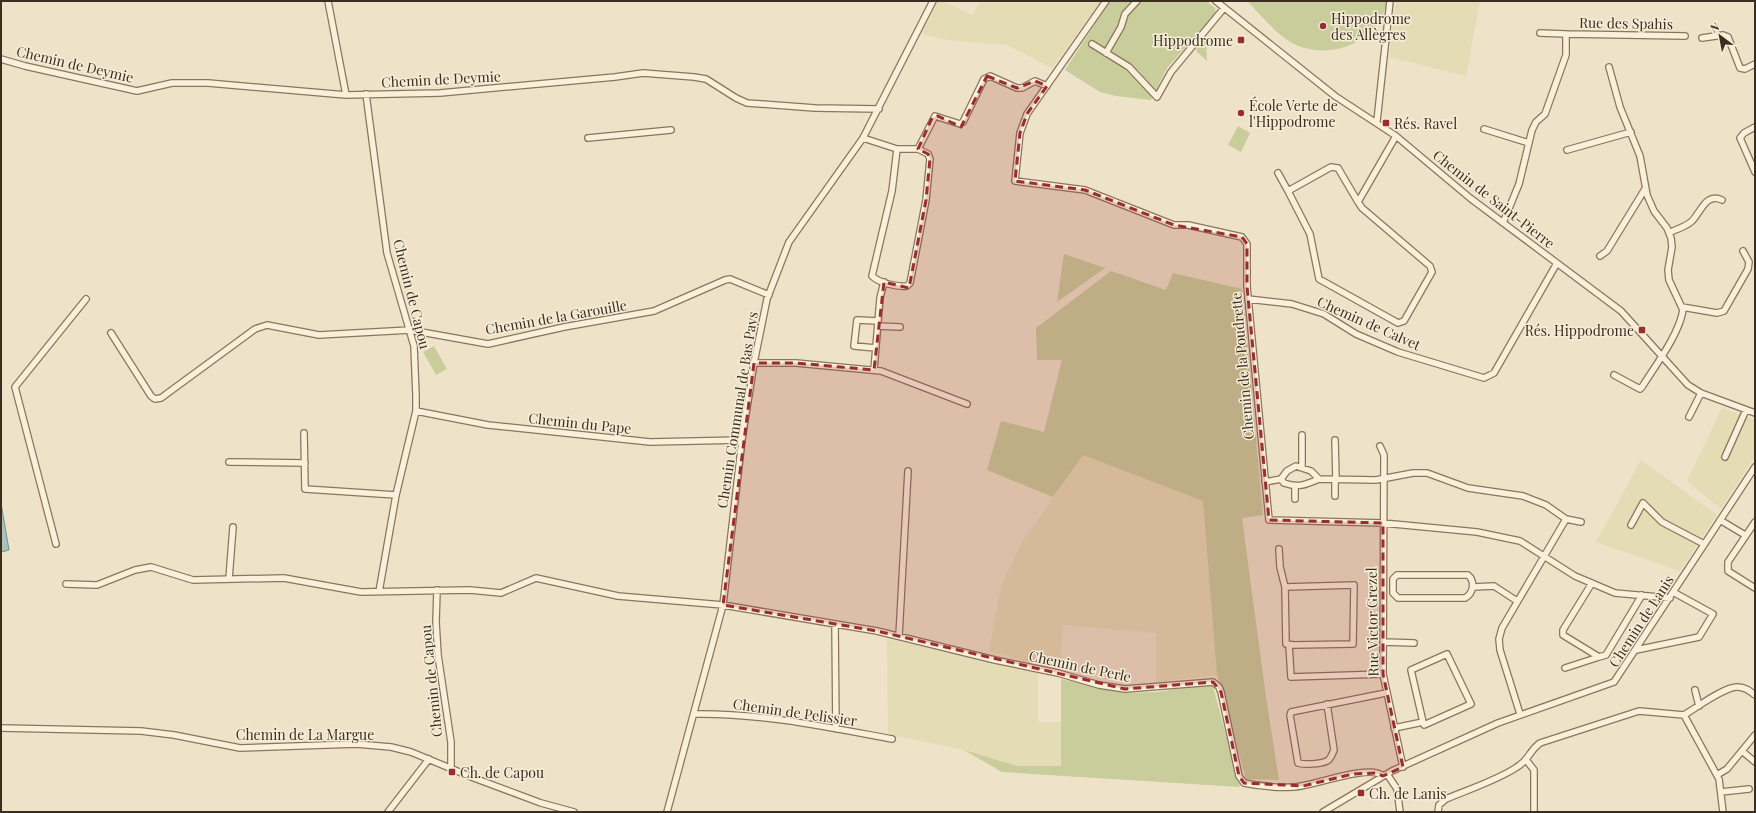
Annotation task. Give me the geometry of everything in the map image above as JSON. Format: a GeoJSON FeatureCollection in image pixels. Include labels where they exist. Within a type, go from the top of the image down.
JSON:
{"type":"FeatureCollection","features":[{"type":"Feature","properties":{"kind":"street"},"geometry":{"type":"LineString","coordinates":[[328,1],[346,95]]}},
{"type":"Feature","properties":{"kind":"street","name":"Chemin Communal de Bas Pays"},"geometry":{"type":"LineString","coordinates":[[667,812],[695,714],[723,605],[742,440],[754,363],[769,295],[789,242],[863,138],[933,1]]}},
{"type":"Feature","properties":{"kind":"street","name":"Chemin de la Poudrette"},"geometry":{"type":"LineString","coordinates":[[1106,1],[1027,114],[1020,133],[1014,181],[1085,190],[1174,224],[1188,225],[1242,237],[1247,244],[1248,299],[1269,520],[1383,523],[1478,532],[1520,541],[1574,576],[1616,592],[1670,598]]}},
{"type":"Feature","properties":{"kind":"street"},"geometry":{"type":"LineString","coordinates":[[1106,53],[1121,27],[1125,14],[1137,1]]}},
{"type":"Feature","properties":{"kind":"street","name":"Chemin de Saint-Pierre"},"geometry":{"type":"LineString","coordinates":[[1216,1],[1335,96],[1377,121],[1451,183],[1621,311],[1688,385],[1701,393],[1755,413]]}},
{"type":"Feature","properties":{"kind":"street"},"geometry":{"type":"LineString","coordinates":[[1377,121],[1390,1]]}},
{"type":"Feature","properties":{"kind":"street"},"geometry":{"type":"LineString","coordinates":[[1092,44],[1129,67],[1157,97],[1171,72],[1224,8]]}},
{"type":"Feature","properties":{"kind":"street","name":"Rue des Spahis"},"geometry":{"type":"LineString","coordinates":[[1540,33],[1685,36]]}},
{"type":"Feature","properties":{"kind":"street","name":"Rue des Spahis"},"geometry":{"type":"LineString","coordinates":[[1503,223],[1519,184],[1536,122],[1545,114],[1566,55],[1566,34]]}},
{"type":"Feature","properties":{"kind":"street"},"geometry":{"type":"LineString","coordinates":[[1702,38],[1723,35],[1728,37],[1740,68],[1745,69],[1755,64]]}},
{"type":"Feature","properties":{"kind":"street","name":"Chemin de Deymie"},"geometry":{"type":"LineString","coordinates":[[1,59],[25,66],[137,90],[172,84],[208,83],[346,95],[440,93],[615,78],[643,73],[706,79],[736,98],[747,103],[814,108],[879,109]]}},
{"type":"Feature","properties":{"kind":"street"},"geometry":{"type":"LineString","coordinates":[[1609,67],[1620,107],[1640,156],[1644,189],[1651,206],[1669,232],[1672,247],[1669,265],[1669,280],[1682,307],[1681,317],[1662,356],[1640,388],[1614,375]]}},
{"type":"Feature","properties":{"kind":"street"},"geometry":{"type":"LineString","coordinates":[[918,149],[932,118],[935,116],[955,124],[960,124],[963,122],[984,79],[987,76],[1017,88],[1022,88],[1035,81],[1047,86]]}},
{"type":"Feature","properties":{"kind":"street","name":"Chemin de Capou"},"geometry":{"type":"LineString","coordinates":[[366,94],[387,253],[414,346],[416,411],[396,495],[379,592]]}},
{"type":"Feature","properties":{"kind":"street"},"geometry":{"type":"LineString","coordinates":[[1755,127],[1744,133],[1740,138],[1755,172]]}},
{"type":"Feature","properties":{"kind":"street"},"geometry":{"type":"LineString","coordinates":[[1484,129],[1529,143]]}},
{"type":"Feature","properties":{"kind":"street"},"geometry":{"type":"LineString","coordinates":[[588,138],[671,130]]}},
{"type":"Feature","properties":{"kind":"street"},"geometry":{"type":"LineString","coordinates":[[1567,150],[1631,132]]}},
{"type":"Feature","properties":{"kind":"street"},"geometry":{"type":"LineString","coordinates":[[1358,202],[1396,136]]}},
{"type":"Feature","properties":{"kind":"street"},"geometry":{"type":"LineString","coordinates":[[863,138],[897,149],[918,149],[928,154],[930,159],[926,200],[910,283],[907,286],[884,282],[872,276],[892,191],[897,149]]}},
{"type":"Feature","properties":{"kind":"street"},"geometry":{"type":"LineString","coordinates":[[1278,173],[1310,234],[1319,279],[1398,323],[1404,321],[1432,272],[1430,266],[1362,208],[1338,168],[1331,167],[1288,191]]}},
{"type":"Feature","properties":{"kind":"street"},"geometry":{"type":"LineString","coordinates":[[1600,256],[1607,250],[1644,189]]}},
{"type":"Feature","properties":{"kind":"street"},"geometry":{"type":"LineString","coordinates":[[1669,232],[1689,224],[1710,199],[1715,197],[1722,200]]}},
{"type":"Feature","properties":{"kind":"street"},"geometry":{"type":"LineString","coordinates":[[1682,307],[1717,313],[1724,311],[1748,269],[1749,262],[1743,251]]}},
{"type":"Feature","properties":{"kind":"street","name":"Chemin de Calvet"},"geometry":{"type":"LineString","coordinates":[[1248,299],[1292,304],[1324,314],[1356,334],[1398,352],[1484,378],[1494,373],[1558,263]]}},
{"type":"Feature","properties":{"kind":"street","name":"Chemin de la Garouille"},"geometry":{"type":"LineString","coordinates":[[112,333],[151,396],[155,399],[161,398],[255,329],[268,325],[319,335],[410,330],[488,344],[564,327],[654,312],[730,279],[769,295]]}},
{"type":"Feature","properties":{"kind":"street"},"geometry":{"type":"LineString","coordinates":[[874,370],[880,298],[884,282]]}},
{"type":"Feature","properties":{"kind":"street"},"geometry":{"type":"LineString","coordinates":[[56,544],[15,387],[86,299]]}},
{"type":"Feature","properties":{"kind":"street"},"geometry":{"type":"LineString","coordinates":[[876,348],[854,346],[857,320],[900,327]]}},
{"type":"Feature","properties":{"kind":"street"},"geometry":{"type":"LineString","coordinates":[[754,363],[796,363],[874,370],[889,373],[967,404]]}},
{"type":"Feature","properties":{"kind":"street"},"geometry":{"type":"LineString","coordinates":[[1689,417],[1701,393]]}},
{"type":"Feature","properties":{"kind":"street"},"geometry":{"type":"LineString","coordinates":[[1725,457],[1746,410]]}},
{"type":"Feature","properties":{"kind":"street","name":"Chemin du Pape"},"geometry":{"type":"LineString","coordinates":[[416,411],[488,425],[650,442],[742,440]]}},
{"type":"Feature","properties":{"kind":"street"},"geometry":{"type":"LineString","coordinates":[[304,433],[305,490],[396,495]]}},
{"type":"Feature","properties":{"kind":"street"},"geometry":{"type":"LineString","coordinates":[[1302,435],[1302,468]]}},
{"type":"Feature","properties":{"kind":"street"},"geometry":{"type":"LineString","coordinates":[[1335,440],[1335,496]]}},
{"type":"Feature","properties":{"kind":"street","name":"Rue Victor Grezel"},"geometry":{"type":"LineString","coordinates":[[1380,446],[1384,455],[1383,674],[1403,767]]}},
{"type":"Feature","properties":{"kind":"street"},"geometry":{"type":"LineString","coordinates":[[229,462],[305,463]]}},
{"type":"Feature","properties":{"kind":"street"},"geometry":{"type":"LineString","coordinates":[[1265,482],[1281,479],[1287,471],[1296,466],[1311,471],[1319,479]]}},
{"type":"Feature","properties":{"kind":"street","name":"Chemin de Lanis"},"geometry":{"type":"LineString","coordinates":[[1385,775],[1520,714],[1614,682],[1755,467]]}},
{"type":"Feature","properties":{"kind":"street"},"geometry":{"type":"LineString","coordinates":[[899,636],[908,471]]}},
{"type":"Feature","properties":{"kind":"street"},"geometry":{"type":"LineString","coordinates":[[1281,479],[1284,483],[1295,487],[1301,487],[1319,479],[1384,479],[1413,474],[1431,474],[1463,487],[1523,496],[1546,505],[1566,519],[1581,522]]}},
{"type":"Feature","properties":{"kind":"street"},"geometry":{"type":"LineString","coordinates":[[1295,487],[1295,499]]}},
{"type":"Feature","properties":{"kind":"street"},"geometry":{"type":"LineString","coordinates":[[1631,525],[1642,503],[1662,522],[1704,544]]}},
{"type":"Feature","properties":{"kind":"street"},"geometry":{"type":"LineString","coordinates":[[1520,714],[1500,650],[1499,639],[1502,628],[1517,601],[1566,519]]}},
{"type":"Feature","properties":{"kind":"street"},"geometry":{"type":"LineString","coordinates":[[1720,520],[1745,535]]}},
{"type":"Feature","properties":{"kind":"street"},"geometry":{"type":"LineString","coordinates":[[1755,522],[1728,562],[1728,571],[1755,588]]}},
{"type":"Feature","properties":{"kind":"street"},"geometry":{"type":"LineString","coordinates":[[228,579],[233,527]]}},
{"type":"Feature","properties":{"kind":"street"},"geometry":{"type":"LineString","coordinates":[[1279,548],[1280,567],[1285,587],[1286,644],[1353,644],[1354,585],[1285,587]]}},
{"type":"Feature","properties":{"kind":"street","name":"Chemin de Perle"},"geometry":{"type":"LineString","coordinates":[[66,584],[97,585],[135,570],[151,567],[193,580],[284,578],[361,592],[470,590],[501,593],[536,578],[618,596],[723,605],[899,636],[1125,689],[1213,682],[1219,687],[1221,692],[1239,776],[1244,783],[1292,788],[1353,774],[1376,773],[1385,775]]}},
{"type":"Feature","properties":{"kind":"street"},"geometry":{"type":"LineString","coordinates":[[1397,575],[1468,575],[1473,587],[1469,596],[1466,598],[1398,598],[1393,593],[1393,579],[1397,575]]}},
{"type":"Feature","properties":{"kind":"street"},"geometry":{"type":"LineString","coordinates":[[1592,583],[1563,630],[1563,635],[1599,657]]}},
{"type":"Feature","properties":{"kind":"street"},"geometry":{"type":"LineString","coordinates":[[1473,587],[1494,586],[1517,601]]}},
{"type":"Feature","properties":{"kind":"street"},"geometry":{"type":"LineString","coordinates":[[1383,588],[1393,588]]}},
{"type":"Feature","properties":{"kind":"street","name":"Chemin de Capou"},"geometry":{"type":"LineString","coordinates":[[437,590],[436,622],[438,655],[450,742],[451,769]]}},
{"type":"Feature","properties":{"kind":"street"},"geometry":{"type":"LineString","coordinates":[[1636,650],[1699,637],[1713,614],[1673,592]]}},
{"type":"Feature","properties":{"kind":"street"},"geometry":{"type":"LineString","coordinates":[[1565,668],[1606,655],[1642,595]]}},
{"type":"Feature","properties":{"kind":"street"},"geometry":{"type":"LineString","coordinates":[[835,624],[836,729]]}},
{"type":"Feature","properties":{"kind":"street"},"geometry":{"type":"LineString","coordinates":[[1383,642],[1414,643]]}},
{"type":"Feature","properties":{"kind":"street"},"geometry":{"type":"LineString","coordinates":[[1290,645],[1291,677],[1383,674]]}},
{"type":"Feature","properties":{"kind":"street"},"geometry":{"type":"LineString","coordinates":[[1394,728],[1423,722],[1424,725],[1471,704],[1447,654],[1411,670],[1423,722]]}},
{"type":"Feature","properties":{"kind":"street"},"geometry":{"type":"LineString","coordinates":[[1438,812],[1439,805],[1446,799],[1480,782],[1515,769],[1527,761],[1532,749],[1540,744],[1639,710],[1684,715],[1728,689],[1737,687],[1747,689],[1755,695]]}},
{"type":"Feature","properties":{"kind":"street"},"geometry":{"type":"LineString","coordinates":[[1695,690],[1700,706]]}},
{"type":"Feature","properties":{"kind":"street"},"geometry":{"type":"LineString","coordinates":[[1327,704],[1334,750],[1331,757],[1327,761],[1302,764],[1298,763],[1290,715],[1291,712],[1327,704],[1387,692]]}},
{"type":"Feature","properties":{"kind":"street","name":"Chemin de Pelissier"},"geometry":{"type":"LineString","coordinates":[[695,714],[722,713],[836,729],[892,739]]}},
{"type":"Feature","properties":{"kind":"street"},"geometry":{"type":"LineString","coordinates":[[1684,715],[1717,775],[1721,792],[1723,812]]}},
{"type":"Feature","properties":{"kind":"street","name":"Chemin de La Margue"},"geometry":{"type":"LineString","coordinates":[[1,728],[141,731],[174,735],[240,748],[356,744],[391,747],[429,759],[451,769],[541,803],[574,812]]}},
{"type":"Feature","properties":{"kind":"street"},"geometry":{"type":"LineString","coordinates":[[1717,775],[1727,769],[1755,735]]}},
{"type":"Feature","properties":{"kind":"street"},"geometry":{"type":"LineString","coordinates":[[1742,751],[1755,762]]}},
{"type":"Feature","properties":{"kind":"street"},"geometry":{"type":"LineString","coordinates":[[388,812],[429,759]]}},
{"type":"Feature","properties":{"kind":"street"},"geometry":{"type":"LineString","coordinates":[[1527,761],[1534,770],[1534,812]]}},
{"type":"Feature","properties":{"kind":"street"},"geometry":{"type":"LineString","coordinates":[[1323,812],[1385,775],[1397,789],[1400,812]]}},
{"type":"Feature","properties":{"kind":"street"},"geometry":{"type":"LineString","coordinates":[[1721,792],[1749,789]]}},
{"type":"Feature","properties":{"kind":"highlighted area"},"geometry":{"type":"Polygon","coordinates":[[[987,76],[1017,88],[1035,81],[1047,86],[1027,114],[1020,133],[1015,181],[1085,190],[1174,225],[1242,237],[1247,244],[1247,286],[1269,520],[1383,523],[1383,674],[1403,767],[1383,776],[1376,773],[1353,774],[1303,786],[1244,783],[1239,776],[1221,692],[1213,682],[1125,689],[877,631],[723,605],[754,363],[796,363],[874,370],[884,282],[909,288],[926,200],[930,159],[928,154],[918,149],[932,118],[938,116],[961,127],[987,76]]]}},
{"type":"Feature","properties":{"kind":"shaded area"},"geometry":{"type":"Polygon","coordinates":[[[938,1],[943,1],[973,15],[980,1],[1101,1],[1052,68],[1007,45],[954,41],[921,34],[938,1]]]}},
{"type":"Feature","properties":{"kind":"shaded area"},"geometry":{"type":"Polygon","coordinates":[[[1396,1],[1480,1],[1466,76],[1389,57],[1396,1]]]}},
{"type":"Feature","properties":{"kind":"shaded area"},"geometry":{"type":"Polygon","coordinates":[[[1722,408],[1755,420],[1755,456],[1721,509],[1687,481],[1722,408]]]}},
{"type":"Feature","properties":{"kind":"shaded area"},"geometry":{"type":"Polygon","coordinates":[[[1083,455],[1203,501],[1217,675],[1156,682],[1156,633],[1063,625],[1060,669],[1038,665],[989,651],[1001,586],[1022,542],[1083,455]]]}},
{"type":"Feature","properties":{"kind":"shaded area"},"geometry":{"type":"Polygon","coordinates":[[[1641,460],[1717,515],[1680,571],[1596,542],[1641,460]]]}},
{"type":"Feature","properties":{"kind":"shaded area"},"geometry":{"type":"Polygon","coordinates":[[[887,639],[1038,670],[1038,722],[1062,722],[1061,766],[1017,766],[964,750],[888,734],[887,639]]]}},
{"type":"Feature","properties":{"kind":"green space"},"geometry":{"type":"Polygon","coordinates":[[[1110,1],[1206,1],[1215,8],[1216,13],[1167,68],[1151,100],[1116,96],[1100,92],[1065,70],[1110,1]]]}},
{"type":"Feature","properties":{"kind":"green space","name":"Hippodrome des Allègres"},"geometry":{"type":"Polygon","coordinates":[[[1247,1],[1387,1],[1382,16],[1374,28],[1363,38],[1350,45],[1336,49],[1321,50],[1306,48],[1292,43],[1274,29],[1247,1]]]}},
{"type":"Feature","properties":{"kind":"green space"},"geometry":{"type":"Polygon","coordinates":[[[1204,38],[1206,39],[1207,61],[1197,52],[1196,47],[1204,38]]]}},
{"type":"Feature","properties":{"kind":"green space"},"geometry":{"type":"Polygon","coordinates":[[[1238,126],[1250,133],[1241,152],[1228,145],[1238,126]]]}},
{"type":"Feature","properties":{"kind":"green space"},"geometry":{"type":"Polygon","coordinates":[[[1064,254],[1105,268],[1057,302],[1064,254]]]}},
{"type":"Feature","properties":{"kind":"green space"},"geometry":{"type":"Polygon","coordinates":[[[1111,271],[1166,290],[1173,273],[1242,289],[1263,515],[1242,518],[1266,697],[1279,780],[1246,779],[1217,675],[1203,501],[1083,455],[1053,497],[987,470],[1001,421],[1044,432],[1062,360],[1037,360],[1036,328],[1111,271]]]}},
{"type":"Feature","properties":{"kind":"green space"},"geometry":{"type":"Polygon","coordinates":[[[434,346],[447,369],[436,375],[423,352],[434,346]]]}},
{"type":"Feature","properties":{"kind":"green space"},"geometry":{"type":"Polygon","coordinates":[[[1061,679],[1125,693],[1157,692],[1212,683],[1240,787],[1002,772],[964,750],[1017,766],[1061,766],[1061,679]]]}},
{"type":"Feature","properties":{"kind":"water"},"geometry":{"type":"Polygon","coordinates":[[[1,503],[9,550],[1,552],[1,503]]]}},
{"type":"Feature","properties":{"kind":"place","name":"Hippodrome des Allègres"},"geometry":{"type":"Point","coordinates":[1323,26]}},
{"type":"Feature","properties":{"kind":"place","name":"Hippodrome"},"geometry":{"type":"Point","coordinates":[1241,40]}},
{"type":"Feature","properties":{"kind":"place","name":"École Verte de l'Hippodrome"},"geometry":{"type":"Point","coordinates":[1241,113]}},
{"type":"Feature","properties":{"kind":"place","name":"Rés. Ravel"},"geometry":{"type":"Point","coordinates":[1386,123]}},
{"type":"Feature","properties":{"kind":"place","name":"Rés. Hippodrome"},"geometry":{"type":"Point","coordinates":[1642,330]}},
{"type":"Feature","properties":{"kind":"place","name":"Ch. de Capou"},"geometry":{"type":"Point","coordinates":[452,772]}},
{"type":"Feature","properties":{"kind":"place","name":"Ch. de Lanis"},"geometry":{"type":"Point","coordinates":[1361,793]}}]}
